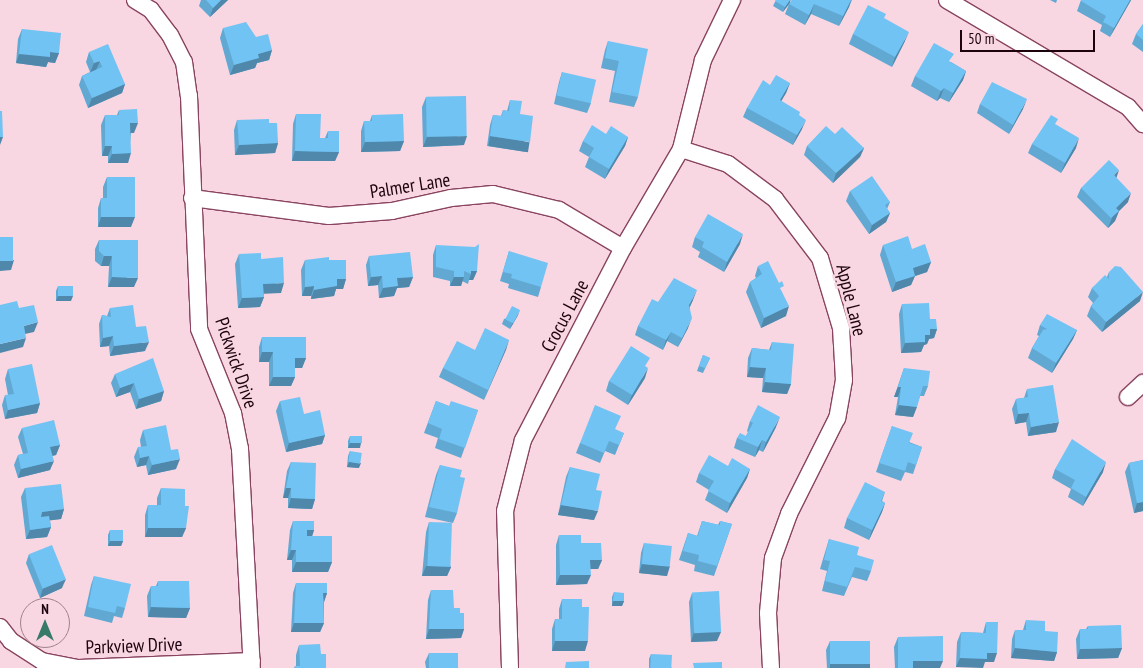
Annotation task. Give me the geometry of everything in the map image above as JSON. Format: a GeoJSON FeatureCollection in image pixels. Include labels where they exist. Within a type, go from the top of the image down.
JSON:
{"type":"FeatureCollection","features":[{"type":"Feature","properties":{"kind":"street","name":"Pickwick Drive"},"geometry":{"type":"LineString","coordinates":[[135,0],[151,10],[170,35],[184,62],[189,96],[199,329],[233,413],[240,450],[252,664]]}},
{"type":"Feature","properties":{"kind":"street","name":"Crocus Lane"},"geometry":{"type":"LineString","coordinates":[[510,668],[506,511],[523,440],[624,248],[681,149],[704,60],[732,0]]}},
{"type":"Feature","properties":{"kind":"street"},"geometry":{"type":"LineString","coordinates":[[948,0],[1128,107],[1143,124]]}},
{"type":"Feature","properties":{"kind":"street","name":"Apple Lane"},"geometry":{"type":"LineString","coordinates":[[681,149],[728,164],[775,199],[820,258],[841,328],[844,380],[837,418],[789,514],[772,558],[768,613],[772,668]]}},
{"type":"Feature","properties":{"kind":"street","name":"Palmer Lane"},"geometry":{"type":"LineString","coordinates":[[192,198],[329,216],[392,211],[451,198],[493,194],[559,210],[624,248]]}},
{"type":"Feature","properties":{"kind":"street"},"geometry":{"type":"LineString","coordinates":[[1128,397],[1143,383]]}},
{"type":"Feature","properties":{"kind":"street","name":"Parkview Drive"},"geometry":{"type":"LineString","coordinates":[[0,627],[11,642],[42,661],[79,668],[252,664]]}},
{"type":"Feature","properties":{"kind":"building"},"geometry":{"type":"Polygon","coordinates":[[[206,0],[221,0],[213,8],[206,0]]]}},
{"type":"Feature","properties":{"kind":"building"},"geometry":{"type":"Polygon","coordinates":[[[776,0],[790,0],[785,7],[776,0]]]}},
{"type":"Feature","properties":{"kind":"building"},"geometry":{"type":"Polygon","coordinates":[[[792,0],[851,0],[843,16],[814,4],[809,15],[789,4],[792,0]]]}},
{"type":"Feature","properties":{"kind":"building"},"geometry":{"type":"Polygon","coordinates":[[[1081,0],[1130,0],[1114,28],[1103,22],[1106,16],[1081,0]]]}},
{"type":"Feature","properties":{"kind":"building"},"geometry":{"type":"Polygon","coordinates":[[[868,5],[886,14],[884,18],[909,32],[895,57],[853,34],[868,5]]]}},
{"type":"Feature","properties":{"kind":"building"},"geometry":{"type":"Polygon","coordinates":[[[246,22],[256,37],[268,34],[272,50],[258,54],[259,58],[234,65],[223,28],[246,22]]]}},
{"type":"Feature","properties":{"kind":"building"},"geometry":{"type":"Polygon","coordinates":[[[1143,24],[1143,40],[1136,34],[1143,24]]]}},
{"type":"Feature","properties":{"kind":"building"},"geometry":{"type":"Polygon","coordinates":[[[22,29],[61,33],[59,53],[50,52],[50,57],[19,54],[22,29]]]}},
{"type":"Feature","properties":{"kind":"building"},"geometry":{"type":"Polygon","coordinates":[[[608,41],[648,49],[638,97],[612,92],[619,61],[605,58],[608,41]]]}},
{"type":"Feature","properties":{"kind":"building"},"geometry":{"type":"Polygon","coordinates":[[[934,43],[954,54],[949,61],[966,71],[953,93],[944,88],[941,91],[915,76],[934,43]]]}},
{"type":"Feature","properties":{"kind":"building"},"geometry":{"type":"Polygon","coordinates":[[[108,44],[125,84],[92,98],[82,76],[102,67],[100,61],[94,63],[89,52],[108,44]]]}},
{"type":"Feature","properties":{"kind":"building"},"geometry":{"type":"Polygon","coordinates":[[[562,72],[596,80],[591,103],[557,95],[562,72]]]}},
{"type":"Feature","properties":{"kind":"building"},"geometry":{"type":"Polygon","coordinates":[[[776,75],[790,83],[780,100],[800,112],[799,115],[806,120],[797,135],[747,108],[763,80],[770,85],[776,75]]]}},
{"type":"Feature","properties":{"kind":"building"},"geometry":{"type":"Polygon","coordinates":[[[992,82],[1027,99],[1013,125],[980,104],[992,82]]]}},
{"type":"Feature","properties":{"kind":"building"},"geometry":{"type":"Polygon","coordinates":[[[466,96],[467,136],[427,137],[426,97],[466,96]]]}},
{"type":"Feature","properties":{"kind":"building"},"geometry":{"type":"Polygon","coordinates":[[[510,100],[522,101],[520,114],[533,116],[530,142],[490,136],[493,115],[502,116],[503,110],[509,111],[510,100]]]}},
{"type":"Feature","properties":{"kind":"building"},"geometry":{"type":"Polygon","coordinates":[[[137,109],[138,123],[130,123],[131,153],[112,154],[112,146],[105,146],[105,115],[119,115],[119,110],[137,109]]]}},
{"type":"Feature","properties":{"kind":"building"},"geometry":{"type":"Polygon","coordinates":[[[0,111],[2,111],[3,137],[0,137],[0,111]]]}},
{"type":"Feature","properties":{"kind":"building"},"geometry":{"type":"Polygon","coordinates":[[[296,114],[321,114],[320,138],[328,138],[328,131],[339,131],[339,152],[295,151],[296,114]]]}},
{"type":"Feature","properties":{"kind":"building"},"geometry":{"type":"Polygon","coordinates":[[[403,114],[404,141],[365,142],[364,121],[372,121],[372,115],[403,114]]]}},
{"type":"Feature","properties":{"kind":"building"},"geometry":{"type":"Polygon","coordinates":[[[1051,115],[1058,119],[1055,124],[1079,138],[1065,163],[1032,144],[1051,115]]]}},
{"type":"Feature","properties":{"kind":"building"},"geometry":{"type":"Polygon","coordinates":[[[269,119],[269,123],[277,123],[278,143],[239,145],[237,120],[269,119]]]}},
{"type":"Feature","properties":{"kind":"building"},"geometry":{"type":"Polygon","coordinates":[[[592,125],[606,134],[611,126],[628,137],[609,169],[589,157],[594,148],[583,141],[592,125]]]}},
{"type":"Feature","properties":{"kind":"building"},"geometry":{"type":"Polygon","coordinates":[[[826,126],[835,134],[842,127],[864,148],[836,173],[807,146],[826,126]]]}},
{"type":"Feature","properties":{"kind":"building"},"geometry":{"type":"Polygon","coordinates":[[[1109,160],[1119,170],[1114,175],[1131,193],[1116,208],[1119,211],[1111,218],[1081,188],[1109,160]]]}},
{"type":"Feature","properties":{"kind":"building"},"geometry":{"type":"Polygon","coordinates":[[[872,176],[890,202],[885,205],[890,213],[872,225],[850,191],[872,176]]]}},
{"type":"Feature","properties":{"kind":"building"},"geometry":{"type":"Polygon","coordinates":[[[107,177],[135,177],[135,217],[101,217],[101,198],[107,198],[107,177]]]}},
{"type":"Feature","properties":{"kind":"building"},"geometry":{"type":"Polygon","coordinates":[[[708,214],[743,234],[727,262],[702,247],[704,242],[695,237],[708,214]]]}},
{"type":"Feature","properties":{"kind":"building"},"geometry":{"type":"Polygon","coordinates":[[[908,236],[912,249],[925,244],[931,262],[913,268],[915,276],[896,282],[883,245],[908,236]]]}},
{"type":"Feature","properties":{"kind":"building"},"geometry":{"type":"Polygon","coordinates":[[[0,237],[13,237],[13,261],[0,261],[0,237]]]}},
{"type":"Feature","properties":{"kind":"building"},"geometry":{"type":"Polygon","coordinates":[[[99,240],[138,240],[138,278],[112,277],[112,256],[104,256],[99,251],[99,240]]]}},
{"type":"Feature","properties":{"kind":"building"},"geometry":{"type":"Polygon","coordinates":[[[479,244],[477,271],[471,271],[471,274],[464,271],[464,277],[454,277],[454,271],[436,267],[436,245],[475,247],[479,244]]]}},
{"type":"Feature","properties":{"kind":"building"},"geometry":{"type":"Polygon","coordinates":[[[509,251],[548,263],[541,287],[511,278],[512,274],[503,272],[509,251]]]}},
{"type":"Feature","properties":{"kind":"building"},"geometry":{"type":"Polygon","coordinates":[[[410,252],[413,277],[397,278],[398,286],[383,288],[382,276],[371,277],[369,256],[410,252]]]}},
{"type":"Feature","properties":{"kind":"building"},"geometry":{"type":"Polygon","coordinates":[[[261,253],[261,259],[283,257],[284,283],[263,284],[264,297],[242,298],[239,254],[261,253]]]}},
{"type":"Feature","properties":{"kind":"building"},"geometry":{"type":"Polygon","coordinates":[[[329,257],[329,260],[346,260],[346,279],[337,279],[337,286],[314,290],[314,286],[305,287],[305,260],[329,257]]]}},
{"type":"Feature","properties":{"kind":"building"},"geometry":{"type":"Polygon","coordinates":[[[768,261],[779,283],[782,281],[784,286],[780,288],[789,306],[764,318],[750,282],[762,274],[758,266],[768,261]]]}},
{"type":"Feature","properties":{"kind":"building"},"geometry":{"type":"Polygon","coordinates":[[[1115,266],[1121,267],[1143,292],[1106,322],[1091,306],[1099,296],[1092,288],[1105,275],[1109,279],[1109,272],[1115,266]]]}},
{"type":"Feature","properties":{"kind":"building"},"geometry":{"type":"Polygon","coordinates":[[[674,278],[697,290],[689,305],[692,318],[682,338],[671,332],[666,340],[638,326],[652,299],[658,302],[674,278]]]}},
{"type":"Feature","properties":{"kind":"building"},"geometry":{"type":"Polygon","coordinates":[[[58,286],[73,286],[73,296],[58,296],[58,286]]]}},
{"type":"Feature","properties":{"kind":"building"},"geometry":{"type":"Polygon","coordinates":[[[17,301],[19,308],[34,305],[38,322],[24,326],[26,338],[0,344],[0,305],[17,301]]]}},
{"type":"Feature","properties":{"kind":"building"},"geometry":{"type":"Polygon","coordinates":[[[929,303],[930,319],[936,319],[937,329],[930,329],[930,335],[925,335],[925,342],[905,343],[902,304],[929,303]]]}},
{"type":"Feature","properties":{"kind":"building"},"geometry":{"type":"Polygon","coordinates":[[[133,305],[136,327],[146,326],[149,342],[114,346],[113,336],[103,338],[102,315],[111,317],[110,308],[133,305]]]}},
{"type":"Feature","properties":{"kind":"building"},"geometry":{"type":"Polygon","coordinates":[[[512,306],[520,310],[513,323],[505,319],[512,306]]]}},
{"type":"Feature","properties":{"kind":"building"},"geometry":{"type":"Polygon","coordinates":[[[1047,314],[1077,330],[1056,363],[1032,348],[1043,330],[1047,329],[1040,325],[1047,314]]]}},
{"type":"Feature","properties":{"kind":"building"},"geometry":{"type":"Polygon","coordinates":[[[485,328],[509,340],[488,390],[443,368],[457,341],[475,350],[485,328]]]}},
{"type":"Feature","properties":{"kind":"building"},"geometry":{"type":"Polygon","coordinates":[[[262,337],[306,337],[306,358],[295,358],[295,377],[273,377],[273,352],[262,352],[262,337]]]}},
{"type":"Feature","properties":{"kind":"building"},"geometry":{"type":"Polygon","coordinates":[[[772,342],[794,344],[791,384],[765,382],[766,368],[750,367],[752,348],[771,350],[772,342]]]}},
{"type":"Feature","properties":{"kind":"building"},"geometry":{"type":"Polygon","coordinates":[[[631,346],[650,358],[645,366],[648,368],[632,395],[609,381],[631,346]]]}},
{"type":"Feature","properties":{"kind":"building"},"geometry":{"type":"Polygon","coordinates":[[[703,355],[710,358],[705,368],[699,366],[703,355]]]}},
{"type":"Feature","properties":{"kind":"building"},"geometry":{"type":"Polygon","coordinates":[[[153,358],[164,391],[139,399],[134,383],[120,388],[115,374],[153,358]]]}},
{"type":"Feature","properties":{"kind":"building"},"geometry":{"type":"Polygon","coordinates":[[[32,364],[40,403],[8,410],[5,395],[14,394],[8,369],[32,364]]]}},
{"type":"Feature","properties":{"kind":"building"},"geometry":{"type":"Polygon","coordinates":[[[904,368],[930,371],[928,386],[923,386],[917,407],[899,405],[901,387],[898,387],[904,368]]]}},
{"type":"Feature","properties":{"kind":"building"},"geometry":{"type":"Polygon","coordinates":[[[1053,385],[1059,422],[1031,427],[1029,413],[1018,414],[1016,399],[1028,397],[1027,389],[1053,385]]]}},
{"type":"Feature","properties":{"kind":"building"},"geometry":{"type":"Polygon","coordinates":[[[300,397],[304,414],[320,410],[325,435],[289,443],[280,401],[300,397]]]}},
{"type":"Feature","properties":{"kind":"building"},"geometry":{"type":"Polygon","coordinates":[[[436,401],[449,406],[451,401],[478,410],[465,448],[439,439],[442,429],[428,423],[436,401]]]}},
{"type":"Feature","properties":{"kind":"building"},"geometry":{"type":"Polygon","coordinates":[[[595,405],[621,416],[615,429],[624,433],[619,445],[609,441],[604,453],[580,443],[595,405]]]}},
{"type":"Feature","properties":{"kind":"building"},"geometry":{"type":"Polygon","coordinates":[[[758,405],[780,417],[766,442],[762,440],[758,447],[737,438],[740,433],[746,436],[753,423],[750,421],[758,405]]]}},
{"type":"Feature","properties":{"kind":"building"},"geometry":{"type":"Polygon","coordinates":[[[54,420],[60,445],[50,447],[54,461],[21,469],[18,455],[28,453],[22,428],[54,420]]]}},
{"type":"Feature","properties":{"kind":"building"},"geometry":{"type":"Polygon","coordinates":[[[166,425],[171,450],[178,449],[180,459],[152,465],[149,456],[140,458],[138,447],[147,446],[143,430],[166,425]]]}},
{"type":"Feature","properties":{"kind":"building"},"geometry":{"type":"Polygon","coordinates":[[[892,426],[913,433],[909,443],[922,447],[916,465],[908,462],[905,471],[879,463],[892,426]]]}},
{"type":"Feature","properties":{"kind":"building"},"geometry":{"type":"Polygon","coordinates":[[[350,436],[362,436],[362,443],[350,443],[350,436]]]}},
{"type":"Feature","properties":{"kind":"building"},"geometry":{"type":"Polygon","coordinates":[[[1072,439],[1106,462],[1086,497],[1071,488],[1075,480],[1055,469],[1072,439]]]}},
{"type":"Feature","properties":{"kind":"building"},"geometry":{"type":"Polygon","coordinates":[[[350,451],[362,453],[360,464],[348,462],[350,451]]]}},
{"type":"Feature","properties":{"kind":"building"},"geometry":{"type":"Polygon","coordinates":[[[709,455],[728,466],[732,458],[750,469],[730,503],[708,491],[714,481],[699,473],[709,455]]]}},
{"type":"Feature","properties":{"kind":"building"},"geometry":{"type":"Polygon","coordinates":[[[1143,460],[1143,502],[1137,503],[1129,463],[1143,460]]]}},
{"type":"Feature","properties":{"kind":"building"},"geometry":{"type":"Polygon","coordinates":[[[291,462],[316,463],[315,499],[291,498],[291,488],[286,488],[291,462]]]}},
{"type":"Feature","properties":{"kind":"building"},"geometry":{"type":"Polygon","coordinates":[[[440,465],[462,470],[460,477],[465,478],[457,513],[429,507],[440,465]]]}},
{"type":"Feature","properties":{"kind":"building"},"geometry":{"type":"Polygon","coordinates":[[[570,467],[600,474],[596,490],[602,491],[598,511],[561,505],[570,467]]]}},
{"type":"Feature","properties":{"kind":"building"},"geometry":{"type":"Polygon","coordinates":[[[865,482],[885,492],[881,501],[885,503],[872,530],[847,518],[865,482]]]}},
{"type":"Feature","properties":{"kind":"building"},"geometry":{"type":"Polygon","coordinates":[[[61,484],[64,509],[42,512],[41,517],[49,516],[51,527],[30,530],[25,488],[61,484]]]}},
{"type":"Feature","properties":{"kind":"building"},"geometry":{"type":"Polygon","coordinates":[[[161,488],[185,489],[185,506],[189,506],[186,528],[148,528],[148,505],[161,505],[161,488]]]}},
{"type":"Feature","properties":{"kind":"building"},"geometry":{"type":"Polygon","coordinates":[[[293,521],[314,521],[314,530],[307,530],[307,536],[332,536],[332,562],[296,562],[296,550],[291,550],[293,521]]]}},
{"type":"Feature","properties":{"kind":"building"},"geometry":{"type":"Polygon","coordinates":[[[702,521],[720,525],[720,521],[732,524],[717,566],[698,561],[699,555],[683,551],[688,533],[698,536],[702,521]]]}},
{"type":"Feature","properties":{"kind":"building"},"geometry":{"type":"Polygon","coordinates":[[[429,522],[452,523],[450,567],[427,566],[429,522]]]}},
{"type":"Feature","properties":{"kind":"building"},"geometry":{"type":"Polygon","coordinates":[[[110,530],[123,530],[123,541],[110,541],[110,530]]]}},
{"type":"Feature","properties":{"kind":"building"},"geometry":{"type":"Polygon","coordinates":[[[559,535],[581,535],[581,543],[601,543],[602,560],[590,560],[591,575],[560,575],[559,535]]]}},
{"type":"Feature","properties":{"kind":"building"},"geometry":{"type":"Polygon","coordinates":[[[829,539],[859,547],[857,555],[874,560],[871,571],[855,567],[847,587],[825,581],[830,561],[824,560],[829,539]]]}},
{"type":"Feature","properties":{"kind":"building"},"geometry":{"type":"Polygon","coordinates":[[[644,543],[672,546],[670,567],[642,564],[644,543]]]}},
{"type":"Feature","properties":{"kind":"building"},"geometry":{"type":"Polygon","coordinates":[[[52,545],[66,579],[43,589],[29,554],[52,545]]]}},
{"type":"Feature","properties":{"kind":"building"},"geometry":{"type":"Polygon","coordinates":[[[94,576],[131,584],[125,608],[117,606],[115,613],[88,607],[94,576]]]}},
{"type":"Feature","properties":{"kind":"building"},"geometry":{"type":"Polygon","coordinates":[[[158,581],[189,581],[190,608],[151,607],[151,586],[158,586],[158,581]]]}},
{"type":"Feature","properties":{"kind":"building"},"geometry":{"type":"Polygon","coordinates":[[[296,583],[327,583],[327,593],[323,593],[324,623],[294,623],[296,583]]]}},
{"type":"Feature","properties":{"kind":"building"},"geometry":{"type":"Polygon","coordinates":[[[431,590],[453,590],[454,608],[460,608],[460,613],[464,613],[464,629],[429,629],[431,590]]]}},
{"type":"Feature","properties":{"kind":"building"},"geometry":{"type":"Polygon","coordinates":[[[719,591],[721,632],[694,633],[692,592],[719,591]]]}},
{"type":"Feature","properties":{"kind":"building"},"geometry":{"type":"Polygon","coordinates":[[[614,592],[624,593],[624,601],[613,601],[614,592]]]}},
{"type":"Feature","properties":{"kind":"building"},"geometry":{"type":"Polygon","coordinates":[[[562,599],[582,599],[582,607],[589,607],[588,641],[555,641],[555,619],[562,619],[562,599]]]}},
{"type":"Feature","properties":{"kind":"building"},"geometry":{"type":"Polygon","coordinates":[[[1026,620],[1045,621],[1045,631],[1058,632],[1057,652],[1015,648],[1015,630],[1026,630],[1026,620]]]}},
{"type":"Feature","properties":{"kind":"building"},"geometry":{"type":"Polygon","coordinates":[[[986,622],[998,622],[997,653],[987,653],[987,659],[960,658],[961,632],[986,633],[986,622]]]}},
{"type":"Feature","properties":{"kind":"building"},"geometry":{"type":"Polygon","coordinates":[[[1121,625],[1122,648],[1080,649],[1080,629],[1088,629],[1088,626],[1121,625]]]}},
{"type":"Feature","properties":{"kind":"building"},"geometry":{"type":"Polygon","coordinates":[[[943,636],[943,661],[913,661],[913,668],[898,668],[898,637],[943,636]]]}},
{"type":"Feature","properties":{"kind":"building"},"geometry":{"type":"Polygon","coordinates":[[[830,641],[870,641],[870,664],[830,664],[830,641]]]}},
{"type":"Feature","properties":{"kind":"building"},"geometry":{"type":"Polygon","coordinates":[[[320,644],[321,654],[326,654],[326,668],[295,668],[295,666],[300,666],[299,645],[320,644]]]}},
{"type":"Feature","properties":{"kind":"building"},"geometry":{"type":"Polygon","coordinates":[[[429,653],[458,653],[458,668],[429,668],[429,653]]]}},
{"type":"Feature","properties":{"kind":"building"},"geometry":{"type":"Polygon","coordinates":[[[651,654],[672,655],[671,668],[650,668],[651,654]]]}},
{"type":"Feature","properties":{"kind":"building"},"geometry":{"type":"Polygon","coordinates":[[[589,661],[589,668],[565,668],[566,662],[589,661]]]}},
{"type":"Feature","properties":{"kind":"building"},"geometry":{"type":"Polygon","coordinates":[[[722,662],[722,668],[694,668],[693,663],[722,662]]]}}]}
